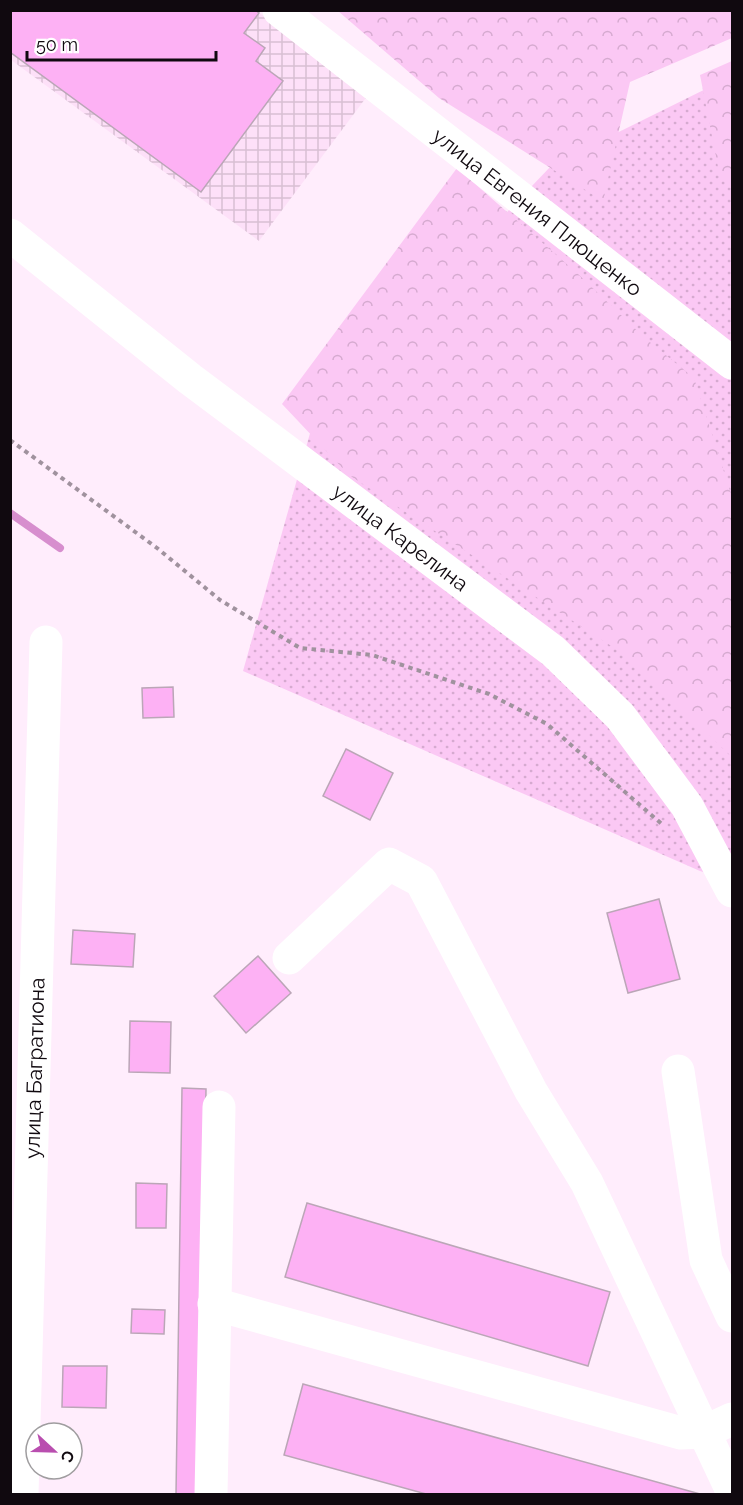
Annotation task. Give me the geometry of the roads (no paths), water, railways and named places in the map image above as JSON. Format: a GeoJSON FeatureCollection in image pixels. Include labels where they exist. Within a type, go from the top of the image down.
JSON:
{"type":"FeatureCollection","features":[{"type":"Feature","properties":{"kind":"street","name":"улица Евгения Плющенко"},"geometry":{"type":"LineString","coordinates":[[279,10],[732,363]]}},
{"type":"Feature","properties":{"kind":"street","name":"улица Карелина"},"geometry":{"type":"LineString","coordinates":[[10,235],[190,379],[554,651],[620,716],[687,806],[732,891]]}},
{"type":"Feature","properties":{"kind":"street","name":"улица Багратиона"},"geometry":{"type":"LineString","coordinates":[[22,1494],[18,1349],[46,642]]}},
{"type":"Feature","properties":{"kind":"street"},"geometry":{"type":"LineString","coordinates":[[289,958],[388,864],[421,881],[531,1091],[587,1183],[627,1270],[718,1425],[732,1491]]}},
{"type":"Feature","properties":{"kind":"street"},"geometry":{"type":"LineString","coordinates":[[678,1071],[706,1260],[732,1316]]}},
{"type":"Feature","properties":{"kind":"street"},"geometry":{"type":"LineString","coordinates":[[211,1494],[219,1107]]}},
{"type":"Feature","properties":{"kind":"street"},"geometry":{"type":"LineString","coordinates":[[214,1304],[681,1433],[718,1425]]}},
{"type":"Feature","properties":{"kind":"waterway"},"geometry":{"type":"LineString","coordinates":[[10,513],[60,548]]}}]}
